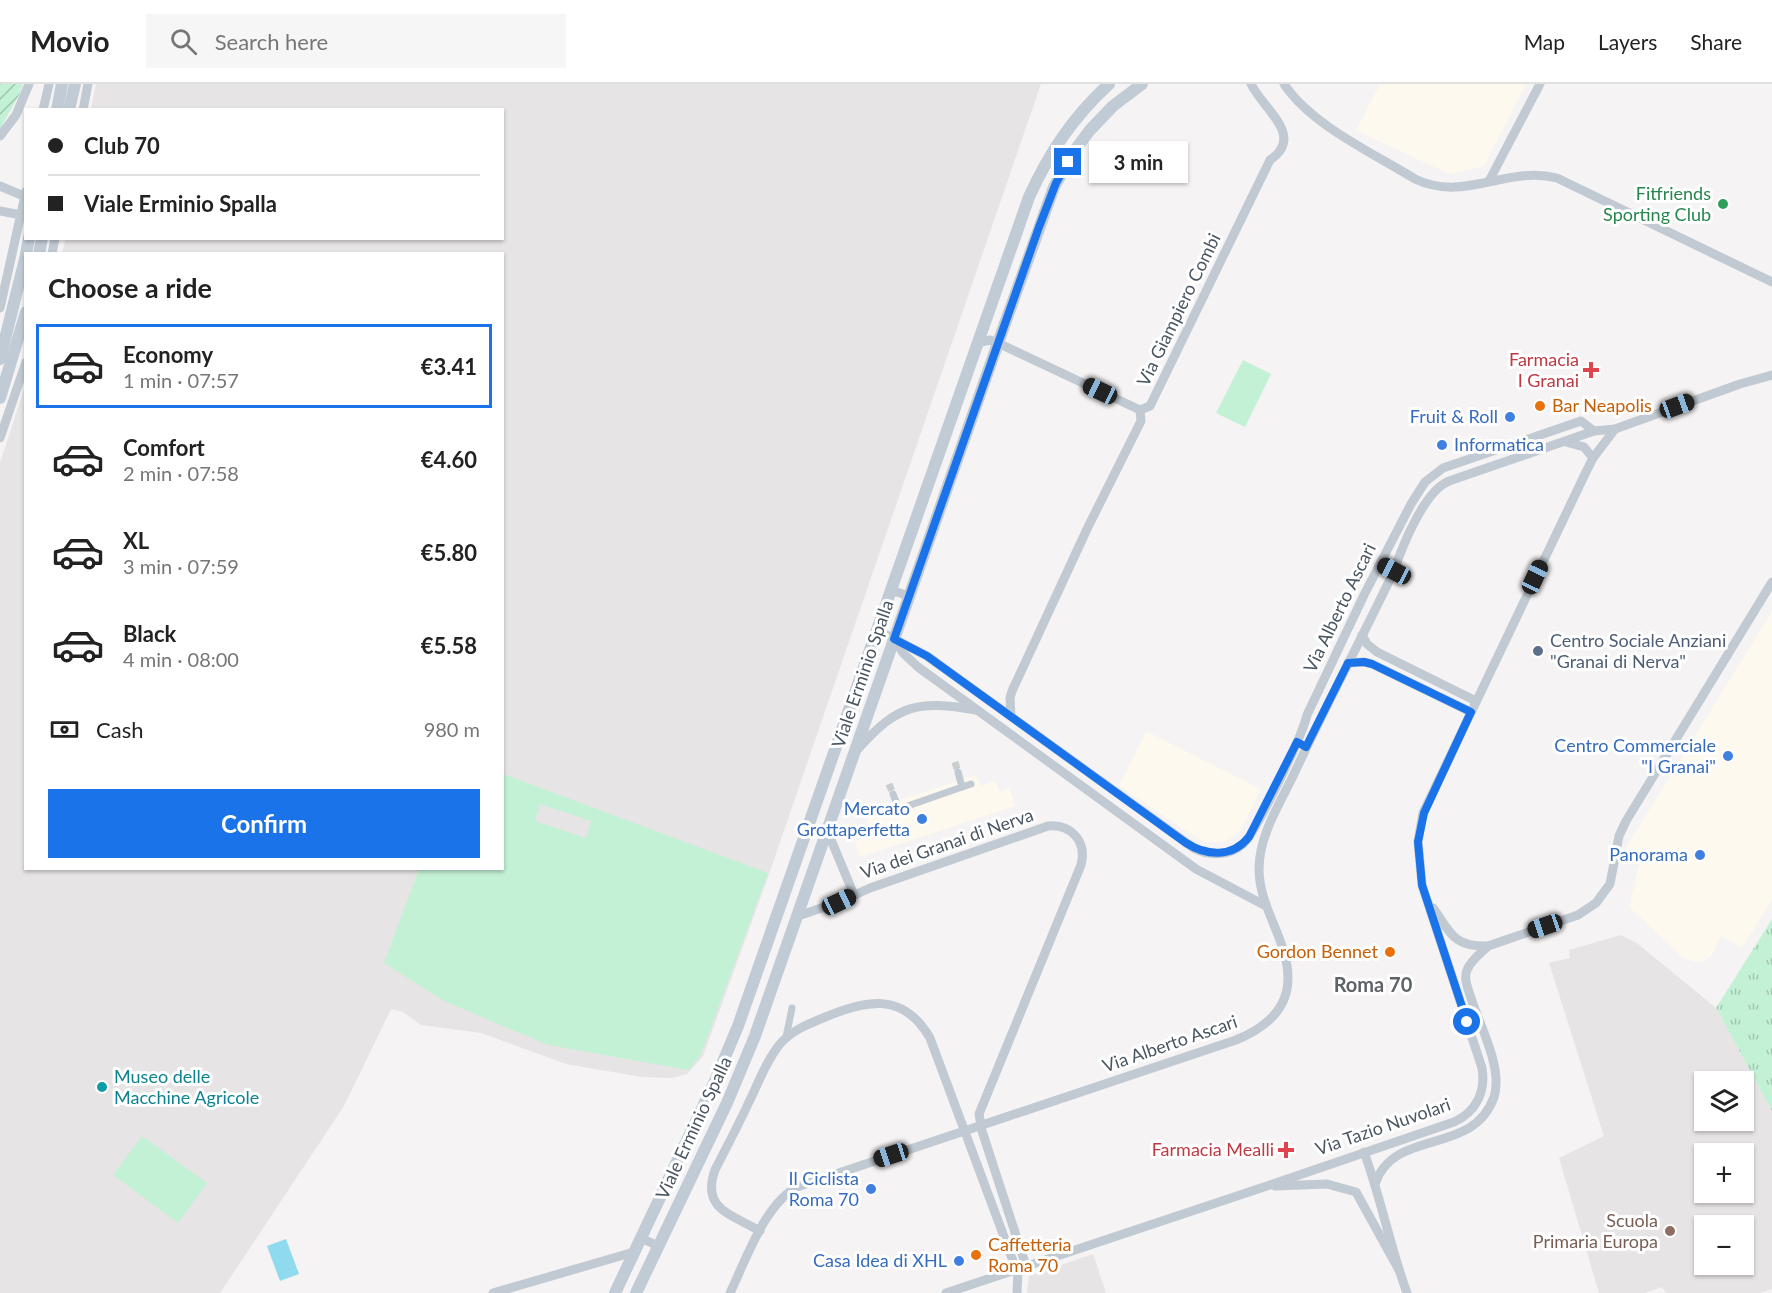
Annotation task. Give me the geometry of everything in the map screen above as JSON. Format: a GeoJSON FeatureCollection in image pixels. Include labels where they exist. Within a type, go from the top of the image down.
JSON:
{"type":"FeatureCollection","features":[{"type":"Feature","properties":{"kind":"main road"},"geometry":{"type":"LineString","coordinates":[[57,108],[62,84]]}},
{"type":"Feature","properties":{"kind":"main road"},"geometry":{"type":"LineString","coordinates":[[69,108],[75,84]]}},
{"type":"Feature","properties":{"kind":"main road","name":"Viale Erminio Spalla"},"geometry":{"type":"LineString","coordinates":[[615,1293],[729,1050],[1026,205],[1040,173],[1066,129],[1109,84]]}},
{"type":"Feature","properties":{"kind":"main road","name":"Viale Erminio Spalla"},"geometry":{"type":"LineString","coordinates":[[636,1293],[742,1069],[798,916],[1046,208],[1065,167],[1095,123],[1117,102],[1142,84]]}},
{"type":"Feature","properties":{"kind":"main road"},"geometry":{"type":"LineString","coordinates":[[0,359],[24,262]]}},
{"type":"Feature","properties":{"kind":"main road"},"geometry":{"type":"LineString","coordinates":[[0,398],[24,319]]}},
{"type":"Feature","properties":{"kind":"street"},"geometry":{"type":"LineString","coordinates":[[0,136],[16,115],[29,84]]}},
{"type":"Feature","properties":{"kind":"street"},"geometry":{"type":"LineString","coordinates":[[43,108],[49,84]]}},
{"type":"Feature","properties":{"kind":"street"},"geometry":{"type":"LineString","coordinates":[[83,108],[88,84]]}},
{"type":"Feature","properties":{"kind":"street","name":"Via Giampiero Combi"},"geometry":{"type":"LineString","coordinates":[[1011,716],[1012,692],[1087,529],[1142,421],[1140,410],[1150,406],[1270,160],[1282,143],[1283,131],[1279,122],[1260,100],[1251,84]]}},
{"type":"Feature","properties":{"kind":"street"},"geometry":{"type":"LineString","coordinates":[[1284,84],[1301,106],[1322,123],[1423,183],[1446,188],[1523,175],[1557,178],[1772,282]]}},
{"type":"Feature","properties":{"kind":"street"},"geometry":{"type":"LineString","coordinates":[[1489,182],[1540,84]]}},
{"type":"Feature","properties":{"kind":"street"},"geometry":{"type":"LineString","coordinates":[[0,186],[24,195]]}},
{"type":"Feature","properties":{"kind":"street"},"geometry":{"type":"LineString","coordinates":[[0,211],[23,214],[0,308]]}},
{"type":"Feature","properties":{"kind":"street"},"geometry":{"type":"LineString","coordinates":[[977,343],[990,340],[998,343],[1140,410]]}},
{"type":"Feature","properties":{"kind":"street"},"geometry":{"type":"LineString","coordinates":[[0,438],[24,368]]}},
{"type":"Feature","properties":{"kind":"street"},"geometry":{"type":"LineString","coordinates":[[1561,442],[1594,431],[1615,429],[1740,384],[1772,375]]}},
{"type":"Feature","properties":{"kind":"street","name":"Via Alberto Ascari"},"geometry":{"type":"LineString","coordinates":[[1167,829],[1202,852],[1211,854],[1228,852],[1238,848],[1247,840],[1297,742],[1379,564],[1425,482],[1440,470],[1581,421],[1594,431]]}},
{"type":"Feature","properties":{"kind":"street","name":"Via Tazio Nuvolari"},"geometry":{"type":"LineString","coordinates":[[946,1293],[1267,1186],[1462,1117],[1472,1109],[1480,1096],[1484,1082],[1482,1068],[1419,871],[1420,825],[1426,807],[1593,458],[1615,429]]}},
{"type":"Feature","properties":{"kind":"street"},"geometry":{"type":"LineString","coordinates":[[1561,442],[1584,447],[1593,458]]}},
{"type":"Feature","properties":{"kind":"street","name":"Via Alberto Ascari"},"geometry":{"type":"LineString","coordinates":[[730,1293],[775,1204],[796,1187],[1204,1051],[1248,1035],[1265,1025],[1284,1000],[1288,975],[1286,960],[1266,906],[1259,876],[1261,851],[1270,825],[1306,747],[1394,571],[1401,550],[1436,489],[1444,483],[1561,442]]}},
{"type":"Feature","properties":{"kind":"street"},"geometry":{"type":"LineString","coordinates":[[1472,459],[1476,471]]}},
{"type":"Feature","properties":{"kind":"street"},"geometry":{"type":"LineString","coordinates":[[1379,564],[1394,571]]}},
{"type":"Feature","properties":{"kind":"street"},"geometry":{"type":"LineString","coordinates":[[1488,946],[1578,915],[1593,906],[1603,895],[1612,879],[1620,836],[1626,821],[1772,582]]}},
{"type":"Feature","properties":{"kind":"street"},"geometry":{"type":"LineString","coordinates":[[891,590],[909,596]]}},
{"type":"Feature","properties":{"kind":"street"},"geometry":{"type":"LineString","coordinates":[[877,630],[927,656],[1167,829],[1158,842]]}},
{"type":"Feature","properties":{"kind":"street"},"geometry":{"type":"LineString","coordinates":[[1362,635],[1367,644],[1377,652],[1476,701]]}},
{"type":"Feature","properties":{"kind":"street"},"geometry":{"type":"LineString","coordinates":[[894,639],[904,654],[918,667],[1158,842],[1204,874],[1266,906]]}},
{"type":"Feature","properties":{"kind":"street"},"geometry":{"type":"LineString","coordinates":[[1348,663],[1372,664],[1471,712]]}},
{"type":"Feature","properties":{"kind":"street"},"geometry":{"type":"LineString","coordinates":[[856,750],[884,722],[913,707],[933,704],[977,710]]}},
{"type":"Feature","properties":{"kind":"street"},"geometry":{"type":"LineString","coordinates":[[1297,742],[1306,747]]}},
{"type":"Feature","properties":{"kind":"street"},"geometry":{"type":"LineString","coordinates":[[958,772],[962,787]]}},
{"type":"Feature","properties":{"kind":"street"},"geometry":{"type":"LineString","coordinates":[[893,794],[895,810],[971,784]]}},
{"type":"Feature","properties":{"kind":"street"},"geometry":{"type":"LineString","coordinates":[[1109,805],[1117,793]]}},
{"type":"Feature","properties":{"kind":"street","name":"Via dei Granai di Nerva"},"geometry":{"type":"LineString","coordinates":[[854,895],[1048,826],[1059,826],[1069,830],[1080,842],[1083,858],[1072,891],[980,1110],[980,1124]]}},
{"type":"Feature","properties":{"kind":"street"},"geometry":{"type":"LineString","coordinates":[[798,916],[854,895],[827,830]]}},
{"type":"Feature","properties":{"kind":"street","name":"Via Tazio Nuvolari"},"geometry":{"type":"LineString","coordinates":[[1428,902],[1456,940],[1472,946],[1488,946]]}},
{"type":"Feature","properties":{"kind":"street","name":"Via Tazio Nuvolari"},"geometry":{"type":"LineString","coordinates":[[1375,1184],[1380,1171],[1394,1156],[1466,1130],[1481,1118],[1490,1105],[1496,1088],[1496,1072],[1466,980],[1467,971],[1488,946]]}},
{"type":"Feature","properties":{"kind":"street"},"geometry":{"type":"LineString","coordinates":[[1459,997],[1470,994]]}},
{"type":"Feature","properties":{"kind":"street"},"geometry":{"type":"LineString","coordinates":[[760,1231],[718,1205],[711,1194],[711,1184],[715,1170],[767,1064],[786,1038],[802,1027],[836,1012],[873,1002],[887,1004],[904,1011],[924,1029],[932,1042],[964,1130],[1020,1268]]}},
{"type":"Feature","properties":{"kind":"street"},"geometry":{"type":"LineString","coordinates":[[786,1038],[792,1008]]}},
{"type":"Feature","properties":{"kind":"street"},"geometry":{"type":"LineString","coordinates":[[980,1124],[1020,1268],[1017,1293]]}},
{"type":"Feature","properties":{"kind":"street"},"geometry":{"type":"LineString","coordinates":[[1394,1156],[1415,1134]]}},
{"type":"Feature","properties":{"kind":"street"},"geometry":{"type":"LineString","coordinates":[[1364,1152],[1407,1293]]}},
{"type":"Feature","properties":{"kind":"street","name":"Via Tazio Nuvolari"},"geometry":{"type":"LineString","coordinates":[[1267,1186],[1328,1184],[1356,1192],[1399,1270]]}},
{"type":"Feature","properties":{"kind":"street"},"geometry":{"type":"LineString","coordinates":[[641,1238],[658,1246]]}},
{"type":"Feature","properties":{"kind":"street"},"geometry":{"type":"LineString","coordinates":[[493,1293],[634,1252]]}},
{"type":"Feature","properties":{"kind":"shaded area"},"geometry":{"type":"Polygon","coordinates":[[[96,84],[1041,84],[768,877],[703,1056],[687,1074],[672,1078],[642,1077],[566,1064],[481,1033],[421,1025],[403,1012],[391,1009],[344,1106],[220,1293],[0,1293],[0,463],[24,389],[24,870],[504,870],[504,252],[62,252],[65,240],[504,240],[504,108],[91,108],[96,84]]]}},
{"type":"Feature","properties":{"kind":"shaded area"},"geometry":{"type":"Polygon","coordinates":[[[1380,84],[1526,84],[1484,166],[1449,174],[1356,130],[1380,84]]]}},
{"type":"Feature","properties":{"kind":"shaded area","name":"Centro Commerciale \"I Granai\""},"geometry":{"type":"Polygon","coordinates":[[[1772,611],[1772,900],[1742,948],[1721,936],[1712,955],[1704,961],[1696,962],[1684,959],[1629,907],[1640,860],[1625,849],[1772,611]]]}},
{"type":"Feature","properties":{"kind":"shaded area"},"geometry":{"type":"Polygon","coordinates":[[[1146,731],[1261,789],[1241,830],[1226,842],[1203,842],[1119,786],[1146,731]]]}},
{"type":"Feature","properties":{"kind":"shaded area","name":"Mercato Grottaperfetta"},"geometry":{"type":"Polygon","coordinates":[[[976,775],[980,786],[996,781],[999,792],[1010,788],[1015,806],[860,857],[855,841],[864,838],[861,830],[875,808],[976,775]]]}},
{"type":"Feature","properties":{"kind":"shaded area"},"geometry":{"type":"Polygon","coordinates":[[[1621,935],[1638,944],[1716,1008],[1750,1071],[1694,1071],[1694,1131],[1754,1131],[1754,1078],[1772,1111],[1772,1289],[1760,1293],[1666,1293],[1662,1287],[1645,1293],[1599,1293],[1559,1158],[1604,1136],[1549,963],[1570,958],[1569,950],[1621,935]]]}},
{"type":"Feature","properties":{"kind":"shaded area"},"geometry":{"type":"Polygon","coordinates":[[[1093,1254],[1106,1293],[1027,1293],[1029,1276],[1093,1254]]]}},
{"type":"Feature","properties":{"kind":"green space"},"geometry":{"type":"Polygon","coordinates":[[[0,84],[23,84],[0,129],[0,84]]]}},
{"type":"Feature","properties":{"kind":"green space"},"geometry":{"type":"Polygon","coordinates":[[[1243,360],[1271,374],[1245,427],[1216,413],[1243,360]]]}},
{"type":"Feature","properties":{"kind":"green space"},"geometry":{"type":"Polygon","coordinates":[[[504,774],[768,873],[701,1054],[689,1070],[548,1045],[444,1001],[384,963],[419,870],[504,870],[504,774]],[[540,804],[535,821],[586,838],[591,821],[540,804]]]}},
{"type":"Feature","properties":{"kind":"green space"},"geometry":{"type":"Polygon","coordinates":[[[1772,919],[1772,1111],[1754,1078],[1754,1071],[1750,1071],[1716,1008],[1772,919]]]}},
{"type":"Feature","properties":{"kind":"green space"},"geometry":{"type":"Polygon","coordinates":[[[142,1136],[207,1183],[178,1223],[113,1175],[142,1136]]]}},
{"type":"Feature","properties":{"kind":"water"},"geometry":{"type":"Polygon","coordinates":[[[286,1239],[299,1274],[280,1281],[267,1246],[286,1239]]]}},
{"type":"Feature","properties":{"kind":"tunnel"},"geometry":{"type":"LineString","coordinates":[[955,762],[958,772]]}},
{"type":"Feature","properties":{"kind":"tunnel"},"geometry":{"type":"LineString","coordinates":[[889,784],[893,794]]}},
{"type":"Feature","properties":{"kind":"place","name":"Fitfriends Sporting Club"},"geometry":{"type":"Point","coordinates":[1723,204]}},
{"type":"Feature","properties":{"kind":"place","name":"Farmacia I Granai"},"geometry":{"type":"Point","coordinates":[1591,370]}},
{"type":"Feature","properties":{"kind":"place","name":"Bar Neapolis"},"geometry":{"type":"Point","coordinates":[1540,406]}},
{"type":"Feature","properties":{"kind":"place","name":"Fruit & Roll"},"geometry":{"type":"Point","coordinates":[1510,417]}},
{"type":"Feature","properties":{"kind":"place","name":"Informatica"},"geometry":{"type":"Point","coordinates":[1442,445]}},
{"type":"Feature","properties":{"kind":"place","name":"Centro Sociale Anziani \"Granai di Nerva\""},"geometry":{"type":"Point","coordinates":[1538,651]}},
{"type":"Feature","properties":{"kind":"place","name":"Centro Commerciale \"I Granai\""},"geometry":{"type":"Point","coordinates":[1728,756]}},
{"type":"Feature","properties":{"kind":"place","name":"Mercato Grottaperfetta"},"geometry":{"type":"Point","coordinates":[922,819]}},
{"type":"Feature","properties":{"kind":"place","name":"Panorama"},"geometry":{"type":"Point","coordinates":[1700,855]}},
{"type":"Feature","properties":{"kind":"place","name":"Gordon Bennet"},"geometry":{"type":"Point","coordinates":[1390,952]}},
{"type":"Feature","properties":{"kind":"place","name":"Museo delle Macchine Agricole"},"geometry":{"type":"Point","coordinates":[102,1087]}},
{"type":"Feature","properties":{"kind":"place","name":"Farmacia Mealli"},"geometry":{"type":"Point","coordinates":[1286,1150]}},
{"type":"Feature","properties":{"kind":"place","name":"Il Ciclista Roma 70"},"geometry":{"type":"Point","coordinates":[871,1189]}},
{"type":"Feature","properties":{"kind":"place","name":"Scuola Primaria Europa"},"geometry":{"type":"Point","coordinates":[1670,1231]}},
{"type":"Feature","properties":{"kind":"place","name":"Caffetteria Roma 70"},"geometry":{"type":"Point","coordinates":[976,1255]}},
{"type":"Feature","properties":{"kind":"place","name":"Casa Idea di XHL"},"geometry":{"type":"Point","coordinates":[959,1261]}},
{"type":"Feature","properties":{"kind":"district","name":"Roma 70"},"geometry":{"type":"Point","coordinates":[1373,985]}},
{"type":"Feature","properties":{"kind":"route"},"geometry":{"type":"LineString","coordinates":[[1068,162],[1056,183],[1039,227],[894,639],[927,656],[1186,843],[1195,849],[1211,854],[1233,850],[1249,837],[1297,742],[1306,747],[1348,663],[1372,664],[1471,712],[1424,813],[1418,834],[1419,871],[1422,885],[1467,1022]]}}]}
